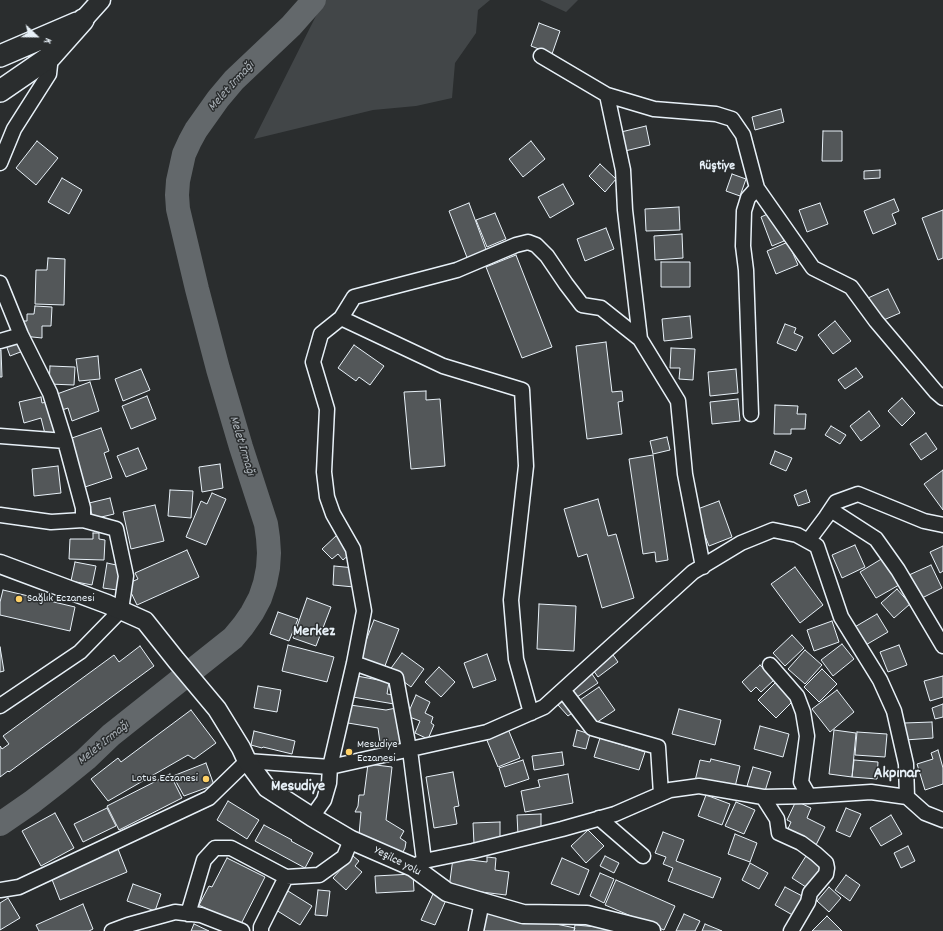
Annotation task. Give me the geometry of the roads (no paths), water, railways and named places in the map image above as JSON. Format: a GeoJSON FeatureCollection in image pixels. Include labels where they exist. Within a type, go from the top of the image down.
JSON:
{"type":"FeatureCollection","features":[{"type":"Feature","properties":{"kind":"highway"},"geometry":{"type":"LineString","coordinates":[[0,56],[83,20]]}},
{"type":"Feature","properties":{"kind":"highway"},"geometry":{"type":"LineString","coordinates":[[0,91],[51,56],[83,20]]}},
{"type":"Feature","properties":{"kind":"main road"},"geometry":{"type":"LineString","coordinates":[[83,20],[100,0]]}},
{"type":"Feature","properties":{"kind":"main road","name":"Yeşilce yolu"},"geometry":{"type":"LineString","coordinates":[[0,564],[107,604],[145,621],[217,710],[241,748],[247,761],[267,788],[351,840],[419,864],[447,892],[522,914],[587,915],[651,931]]}},
{"type":"Feature","properties":{"kind":"street"},"geometry":{"type":"LineString","coordinates":[[0,163],[14,128],[49,74],[51,56]]}},
{"type":"Feature","properties":{"kind":"street"},"geometry":{"type":"LineString","coordinates":[[540,56],[607,95],[654,109],[716,114],[732,119],[742,134],[757,188],[813,268],[851,287],[876,321],[936,392],[943,398]]}},
{"type":"Feature","properties":{"kind":"street"},"geometry":{"type":"LineString","coordinates":[[607,95],[623,170],[625,210],[640,340]]}},
{"type":"Feature","properties":{"kind":"street"},"geometry":{"type":"LineString","coordinates":[[751,414],[746,270],[743,246],[744,211],[748,198],[757,188]]}},
{"type":"Feature","properties":{"kind":"street"},"geometry":{"type":"LineString","coordinates":[[312,817],[324,800],[329,782],[330,767],[354,663],[364,611],[353,549],[333,514],[327,496],[324,472],[327,409],[313,362],[321,334],[341,318],[354,297],[457,270],[516,245],[528,242],[536,246],[547,256],[582,305],[601,308],[640,340],[678,401],[685,474],[703,567]]}},
{"type":"Feature","properties":{"kind":"street"},"geometry":{"type":"LineString","coordinates":[[0,283],[21,335],[50,393],[83,508],[84,520]]}},
{"type":"Feature","properties":{"kind":"street"},"geometry":{"type":"LineString","coordinates":[[341,318],[443,366],[522,390],[526,466],[511,600],[516,659],[531,713]]}},
{"type":"Feature","properties":{"kind":"street"},"geometry":{"type":"LineString","coordinates":[[0,341],[21,335]]}},
{"type":"Feature","properties":{"kind":"street"},"geometry":{"type":"LineString","coordinates":[[0,436],[65,441]]}},
{"type":"Feature","properties":{"kind":"street"},"geometry":{"type":"LineString","coordinates":[[808,541],[836,502],[858,494],[924,521],[943,525]]}},
{"type":"Feature","properties":{"kind":"street"},"geometry":{"type":"LineString","coordinates":[[831,510],[876,539],[898,570],[943,646]]}},
{"type":"Feature","properties":{"kind":"street"},"geometry":{"type":"LineString","coordinates":[[0,515],[51,522],[84,520],[116,529],[126,576],[121,610],[80,652],[0,706]]}},
{"type":"Feature","properties":{"kind":"street"},"geometry":{"type":"LineString","coordinates":[[0,890],[19,887],[208,798],[247,761],[330,767],[487,732],[544,707],[693,572],[741,543],[773,530],[797,536],[817,546],[841,617],[880,680],[894,711],[906,764],[907,796]]}},
{"type":"Feature","properties":{"kind":"street"},"geometry":{"type":"LineString","coordinates":[[354,663],[396,678],[410,750],[419,864],[562,830],[615,814],[670,790],[699,786],[763,797],[871,792],[907,796],[925,813],[943,820]]}},
{"type":"Feature","properties":{"kind":"street"},"geometry":{"type":"LineString","coordinates":[[770,665],[797,696],[803,712],[806,736],[801,782],[809,796]]}},
{"type":"Feature","properties":{"kind":"street"},"geometry":{"type":"LineString","coordinates":[[563,690],[592,728],[658,747],[661,794]]}},
{"type":"Feature","properties":{"kind":"street"},"geometry":{"type":"LineString","coordinates":[[763,797],[777,819],[779,833],[801,843],[826,863],[826,874],[810,893],[808,902],[791,931]]}},
{"type":"Feature","properties":{"kind":"street"},"geometry":{"type":"LineString","coordinates":[[599,818],[643,856]]}},
{"type":"Feature","properties":{"kind":"street"},"geometry":{"type":"LineString","coordinates":[[188,914],[204,860],[215,848],[231,848],[286,876],[319,875],[344,857],[351,840]]}},
{"type":"Feature","properties":{"kind":"street"},"geometry":{"type":"LineString","coordinates":[[261,931],[261,928],[286,876]]}},
{"type":"Feature","properties":{"kind":"street"},"geometry":{"type":"LineString","coordinates":[[476,931],[482,902]]}},
{"type":"Feature","properties":{"kind":"street"},"geometry":{"type":"LineString","coordinates":[[112,931],[175,912],[201,916],[242,931]]}},
{"type":"Feature","properties":{"kind":"waterway","name":"Melet Irmağı"},"geometry":{"type":"LineString","coordinates":[[0,824],[59,781],[86,759],[111,735],[233,638],[252,613],[260,598],[268,568],[269,553],[266,524],[218,369],[197,289],[178,209],[178,181],[184,154],[190,141],[218,99],[234,80],[291,26],[314,0]]}},
{"type":"Feature","properties":{"kind":"place","name":"Sağlık Eczanesi"},"geometry":{"type":"Point","coordinates":[19,599]}},
{"type":"Feature","properties":{"kind":"place","name":"Mesudiye Eczanesi"},"geometry":{"type":"Point","coordinates":[349,752]}},
{"type":"Feature","properties":{"kind":"place","name":"Lotus Eczanesi"},"geometry":{"type":"Point","coordinates":[206,779]}},
{"type":"Feature","properties":{"kind":"district","name":"Rüştiye"},"geometry":{"type":"Point","coordinates":[717,167]}},
{"type":"Feature","properties":{"kind":"district","name":"Merkez"},"geometry":{"type":"Point","coordinates":[314,633]}},
{"type":"Feature","properties":{"kind":"district","name":"Akpınar"},"geometry":{"type":"Point","coordinates":[897,775]}},
{"type":"Feature","properties":{"kind":"district","name":"Mesudiye"},"geometry":{"type":"Point","coordinates":[298,788]}}]}
